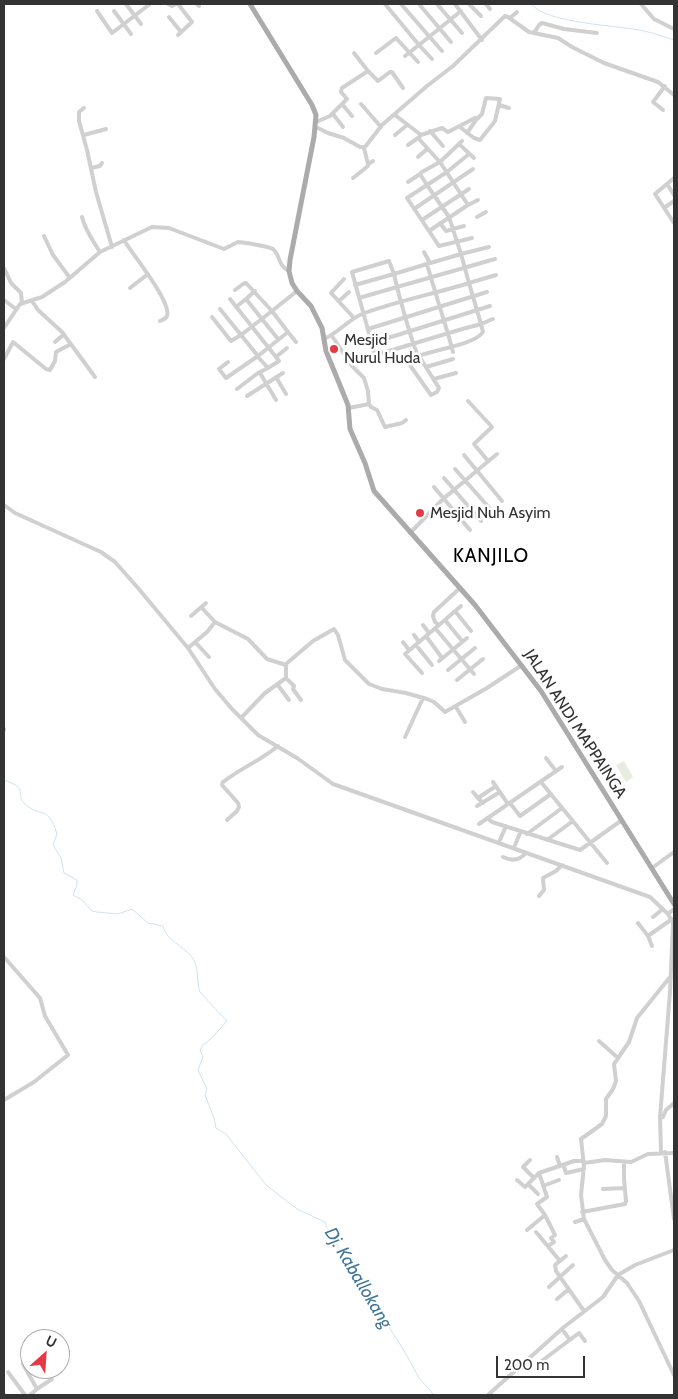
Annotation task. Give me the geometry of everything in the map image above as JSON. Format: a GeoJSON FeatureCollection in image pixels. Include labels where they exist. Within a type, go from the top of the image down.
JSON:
{"type":"FeatureCollection","features":[{"type":"Feature","properties":{"kind":"main road"},"geometry":{"type":"LineString","coordinates":[[250,4],[312,105],[316,115],[316,125]]}},
{"type":"Feature","properties":{"kind":"main road","name":"JALAN ANDI MAPPAINGA"},"geometry":{"type":"LineString","coordinates":[[316,125],[290,255],[289,271],[297,291],[313,310],[322,328],[326,351],[349,408],[350,429],[365,463],[374,491],[410,534],[460,588],[544,694],[674,904]]}},
{"type":"Feature","properties":{"kind":"street"},"geometry":{"type":"LineString","coordinates":[[126,4],[141,24]]}},
{"type":"Feature","properties":{"kind":"street"},"geometry":{"type":"LineString","coordinates":[[168,4],[172,6],[177,4],[192,22],[179,34],[169,17]]}},
{"type":"Feature","properties":{"kind":"street"},"geometry":{"type":"LineString","coordinates":[[385,4],[432,59]]}},
{"type":"Feature","properties":{"kind":"street"},"geometry":{"type":"LineString","coordinates":[[402,4],[442,51]]}},
{"type":"Feature","properties":{"kind":"street"},"geometry":{"type":"LineString","coordinates":[[419,4],[451,42]]}},
{"type":"Feature","properties":{"kind":"street"},"geometry":{"type":"LineString","coordinates":[[437,4],[462,33]]}},
{"type":"Feature","properties":{"kind":"street"},"geometry":{"type":"LineString","coordinates":[[454,4],[482,40]]}},
{"type":"Feature","properties":{"kind":"street"},"geometry":{"type":"LineString","coordinates":[[469,4],[481,16]]}},
{"type":"Feature","properties":{"kind":"street"},"geometry":{"type":"LineString","coordinates":[[486,4],[490,9]]}},
{"type":"Feature","properties":{"kind":"street"},"geometry":{"type":"LineString","coordinates":[[641,4],[654,19],[674,29]]}},
{"type":"Feature","properties":{"kind":"street"},"geometry":{"type":"LineString","coordinates":[[97,11],[112,33],[147,5]]}},
{"type":"Feature","properties":{"kind":"street"},"geometry":{"type":"LineString","coordinates":[[114,11],[131,34]]}},
{"type":"Feature","properties":{"kind":"street"},"geometry":{"type":"LineString","coordinates":[[405,56],[460,11]]}},
{"type":"Feature","properties":{"kind":"street"},"geometry":{"type":"LineString","coordinates":[[510,18],[517,12]]}},
{"type":"Feature","properties":{"kind":"street"},"geometry":{"type":"LineString","coordinates":[[364,148],[381,127],[482,40],[506,16],[534,34],[558,38],[572,48],[597,60],[665,86],[674,95]]}},
{"type":"Feature","properties":{"kind":"street"},"geometry":{"type":"LineString","coordinates":[[534,34],[542,23],[564,29],[597,33]]}},
{"type":"Feature","properties":{"kind":"street"},"geometry":{"type":"LineString","coordinates":[[376,53],[396,38],[418,62]]}},
{"type":"Feature","properties":{"kind":"street"},"geometry":{"type":"LineString","coordinates":[[354,53],[378,81],[392,72],[403,88]]}},
{"type":"Feature","properties":{"kind":"street"},"geometry":{"type":"LineString","coordinates":[[364,148],[360,148],[343,138],[328,133],[316,125],[333,114],[347,99],[341,92],[342,89],[368,71]]}},
{"type":"Feature","properties":{"kind":"street"},"geometry":{"type":"LineString","coordinates":[[663,110],[653,102],[665,86]]}},
{"type":"Feature","properties":{"kind":"street"},"geometry":{"type":"LineString","coordinates":[[460,127],[467,133],[477,140],[481,140],[495,121],[500,98],[486,98],[482,114],[467,133]]}},
{"type":"Feature","properties":{"kind":"street"},"geometry":{"type":"LineString","coordinates":[[342,104],[352,116]]}},
{"type":"Feature","properties":{"kind":"street"},"geometry":{"type":"LineString","coordinates":[[361,104],[381,127]]}},
{"type":"Feature","properties":{"kind":"street"},"geometry":{"type":"LineString","coordinates":[[498,105],[509,108]]}},
{"type":"Feature","properties":{"kind":"street"},"geometry":{"type":"LineString","coordinates":[[84,108],[79,112],[79,117],[96,192],[112,247]]}},
{"type":"Feature","properties":{"kind":"street"},"geometry":{"type":"LineString","coordinates":[[333,114],[343,127]]}},
{"type":"Feature","properties":{"kind":"street"},"geometry":{"type":"LineString","coordinates":[[395,115],[419,136],[427,149],[447,172],[468,205]]}},
{"type":"Feature","properties":{"kind":"street"},"geometry":{"type":"LineString","coordinates":[[448,132],[475,118],[477,119]]}},
{"type":"Feature","properties":{"kind":"street"},"geometry":{"type":"LineString","coordinates":[[395,136],[407,125]]}},
{"type":"Feature","properties":{"kind":"street"},"geometry":{"type":"LineString","coordinates":[[408,145],[419,136],[442,128],[453,137]]}},
{"type":"Feature","properties":{"kind":"street"},"geometry":{"type":"LineString","coordinates":[[84,135],[106,129]]}},
{"type":"Feature","properties":{"kind":"street"},"geometry":{"type":"LineString","coordinates":[[430,131],[443,146]]}},
{"type":"Feature","properties":{"kind":"street"},"geometry":{"type":"LineString","coordinates":[[408,182],[439,161],[460,143],[474,158]]}},
{"type":"Feature","properties":{"kind":"street"},"geometry":{"type":"LineString","coordinates":[[364,148],[368,164]]}},
{"type":"Feature","properties":{"kind":"street"},"geometry":{"type":"LineString","coordinates":[[418,158],[427,149]]}},
{"type":"Feature","properties":{"kind":"street"},"geometry":{"type":"LineString","coordinates":[[469,154],[447,172],[408,198],[440,246],[472,238]]}},
{"type":"Feature","properties":{"kind":"street"},"geometry":{"type":"LineString","coordinates":[[353,178],[373,161]]}},
{"type":"Feature","properties":{"kind":"street"},"geometry":{"type":"LineString","coordinates":[[91,168],[100,166],[102,163]]}},
{"type":"Feature","properties":{"kind":"street"},"geometry":{"type":"LineString","coordinates":[[414,209],[473,169]]}},
{"type":"Feature","properties":{"kind":"street"},"geometry":{"type":"LineString","coordinates":[[420,174],[449,217],[474,296],[478,310],[481,324],[483,332],[481,335],[419,356],[406,362],[430,395],[439,389],[419,356],[413,343],[389,261],[352,272],[375,355],[413,343],[481,324],[493,319]]}},
{"type":"Feature","properties":{"kind":"street"},"geometry":{"type":"LineString","coordinates":[[674,178],[655,194],[674,223]]}},
{"type":"Feature","properties":{"kind":"street"},"geometry":{"type":"LineString","coordinates":[[667,184],[674,195]]}},
{"type":"Feature","properties":{"kind":"street"},"geometry":{"type":"LineString","coordinates":[[422,220],[469,189]]}},
{"type":"Feature","properties":{"kind":"street"},"geometry":{"type":"LineString","coordinates":[[429,231],[478,200]]}},
{"type":"Feature","properties":{"kind":"street"},"geometry":{"type":"LineString","coordinates":[[664,208],[674,200]]}},
{"type":"Feature","properties":{"kind":"street"},"geometry":{"type":"LineString","coordinates":[[477,217],[486,212]]}},
{"type":"Feature","properties":{"kind":"street"},"geometry":{"type":"LineString","coordinates":[[82,217],[85,228],[100,252]]}},
{"type":"Feature","properties":{"kind":"street"},"geometry":{"type":"LineString","coordinates":[[440,223],[445,231],[464,226]]}},
{"type":"Feature","properties":{"kind":"street"},"geometry":{"type":"LineString","coordinates":[[4,328],[22,303],[32,301],[70,278],[100,252],[152,227],[163,226],[224,249],[238,242],[269,247],[275,252],[281,265],[289,271]]}},
{"type":"Feature","properties":{"kind":"street"},"geometry":{"type":"LineString","coordinates":[[44,236],[53,254],[70,278]]}},
{"type":"Feature","properties":{"kind":"street"},"geometry":{"type":"LineString","coordinates":[[124,240],[162,297],[166,317],[160,321]]}},
{"type":"Feature","properties":{"kind":"street"},"geometry":{"type":"LineString","coordinates":[[356,285],[489,247]]}},
{"type":"Feature","properties":{"kind":"street"},"geometry":{"type":"LineString","coordinates":[[424,252],[453,352]]}},
{"type":"Feature","properties":{"kind":"street"},"geometry":{"type":"LineString","coordinates":[[359,298],[495,259]]}},
{"type":"Feature","properties":{"kind":"street"},"geometry":{"type":"LineString","coordinates":[[4,268],[11,283],[22,293],[22,303]]}},
{"type":"Feature","properties":{"kind":"street"},"geometry":{"type":"LineString","coordinates":[[130,288],[148,274]]}},
{"type":"Feature","properties":{"kind":"street"},"geometry":{"type":"LineString","coordinates":[[324,339],[332,336],[354,318],[364,314],[496,275]]}},
{"type":"Feature","properties":{"kind":"street"},"geometry":{"type":"LineString","coordinates":[[344,279],[331,291],[354,318]]}},
{"type":"Feature","properties":{"kind":"street"},"geometry":{"type":"LineString","coordinates":[[235,290],[246,283],[264,301],[296,342]]}},
{"type":"Feature","properties":{"kind":"street"},"geometry":{"type":"LineString","coordinates":[[236,307],[255,291]]}},
{"type":"Feature","properties":{"kind":"street"},"geometry":{"type":"LineString","coordinates":[[212,318],[230,340],[233,341],[297,291]]}},
{"type":"Feature","properties":{"kind":"street"},"geometry":{"type":"LineString","coordinates":[[338,301],[350,292]]}},
{"type":"Feature","properties":{"kind":"street"},"geometry":{"type":"LineString","coordinates":[[368,328],[487,292]]}},
{"type":"Feature","properties":{"kind":"street"},"geometry":{"type":"LineString","coordinates":[[230,299],[279,361],[237,389]]}},
{"type":"Feature","properties":{"kind":"street"},"geometry":{"type":"LineString","coordinates":[[246,299],[278,339]]}},
{"type":"Feature","properties":{"kind":"street"},"geometry":{"type":"LineString","coordinates":[[4,300],[16,309]]}},
{"type":"Feature","properties":{"kind":"street"},"geometry":{"type":"LineString","coordinates":[[32,301],[38,310],[64,334],[95,377]]}},
{"type":"Feature","properties":{"kind":"street"},"geometry":{"type":"LineString","coordinates":[[254,308],[264,301]]}},
{"type":"Feature","properties":{"kind":"street"},"geometry":{"type":"LineString","coordinates":[[372,343],[490,306]]}},
{"type":"Feature","properties":{"kind":"street"},"geometry":{"type":"LineString","coordinates":[[220,309],[268,368]]}},
{"type":"Feature","properties":{"kind":"street"},"geometry":{"type":"LineString","coordinates":[[270,329],[280,322]]}},
{"type":"Feature","properties":{"kind":"street"},"geometry":{"type":"LineString","coordinates":[[228,362],[219,369],[226,378],[288,332]]}},
{"type":"Feature","properties":{"kind":"street"},"geometry":{"type":"LineString","coordinates":[[55,342],[64,334]]}},
{"type":"Feature","properties":{"kind":"street"},"geometry":{"type":"LineString","coordinates":[[332,336],[352,366],[364,378],[369,404],[377,410],[385,427],[402,423],[406,420]]}},
{"type":"Feature","properties":{"kind":"street"},"geometry":{"type":"LineString","coordinates":[[4,359],[11,342],[48,370],[55,361],[56,352],[71,344]]}},
{"type":"Feature","properties":{"kind":"street"},"geometry":{"type":"LineString","coordinates":[[276,357],[287,348]]}},
{"type":"Feature","properties":{"kind":"street"},"geometry":{"type":"LineString","coordinates":[[426,367],[452,359]]}},
{"type":"Feature","properties":{"kind":"street"},"geometry":{"type":"LineString","coordinates":[[260,373],[276,400]]}},
{"type":"Feature","properties":{"kind":"street"},"geometry":{"type":"LineString","coordinates":[[247,396],[283,373]]}},
{"type":"Feature","properties":{"kind":"street"},"geometry":{"type":"LineString","coordinates":[[434,379],[456,373]]}},
{"type":"Feature","properties":{"kind":"street"},"geometry":{"type":"LineString","coordinates":[[276,377],[286,394]]}},
{"type":"Feature","properties":{"kind":"street"},"geometry":{"type":"LineString","coordinates":[[468,401],[492,427],[474,444],[488,462]]}},
{"type":"Feature","properties":{"kind":"street"},"geometry":{"type":"LineString","coordinates":[[349,408],[369,404]]}},
{"type":"Feature","properties":{"kind":"street"},"geometry":{"type":"LineString","coordinates":[[410,534],[443,499],[497,454]]}},
{"type":"Feature","properties":{"kind":"street"},"geometry":{"type":"LineString","coordinates":[[464,455],[502,501]]}},
{"type":"Feature","properties":{"kind":"street"},"geometry":{"type":"LineString","coordinates":[[455,469],[492,511]]}},
{"type":"Feature","properties":{"kind":"street"},"geometry":{"type":"LineString","coordinates":[[444,478],[481,521]]}},
{"type":"Feature","properties":{"kind":"street"},"geometry":{"type":"LineString","coordinates":[[434,487],[470,530]]}},
{"type":"Feature","properties":{"kind":"street"},"geometry":{"type":"LineString","coordinates":[[4,506],[105,554],[138,588],[188,648],[214,689],[241,718],[258,735],[278,746],[336,786],[650,897],[663,908],[672,919],[673,924],[660,1118],[663,1152],[674,1219]]}},
{"type":"Feature","properties":{"kind":"street"},"geometry":{"type":"LineString","coordinates":[[460,588],[434,612],[433,616],[437,626],[453,649],[474,674]]}},
{"type":"Feature","properties":{"kind":"street"},"geometry":{"type":"LineString","coordinates":[[191,616],[206,603]]}},
{"type":"Feature","properties":{"kind":"street"},"geometry":{"type":"LineString","coordinates":[[422,673],[405,654],[461,606]]}},
{"type":"Feature","properties":{"kind":"street"},"geometry":{"type":"LineString","coordinates":[[201,607],[216,622],[248,639],[267,659],[286,665]]}},
{"type":"Feature","properties":{"kind":"street"},"geometry":{"type":"LineString","coordinates":[[455,611],[471,631]]}},
{"type":"Feature","properties":{"kind":"street"},"geometry":{"type":"LineString","coordinates":[[445,620],[462,641]]}},
{"type":"Feature","properties":{"kind":"street"},"geometry":{"type":"LineString","coordinates":[[188,648],[216,622]]}},
{"type":"Feature","properties":{"kind":"street"},"geometry":{"type":"LineString","coordinates":[[423,625],[440,659],[467,638]]}},
{"type":"Feature","properties":{"kind":"street"},"geometry":{"type":"LineString","coordinates":[[301,700],[293,689],[294,686],[286,678],[286,665],[314,640],[334,629],[338,635],[345,660],[369,684],[434,702],[445,712],[522,665]]}},
{"type":"Feature","properties":{"kind":"street"},"geometry":{"type":"LineString","coordinates":[[414,635],[432,665]]}},
{"type":"Feature","properties":{"kind":"street"},"geometry":{"type":"LineString","coordinates":[[195,642],[208,657]]}},
{"type":"Feature","properties":{"kind":"street"},"geometry":{"type":"LineString","coordinates":[[402,642],[409,650]]}},
{"type":"Feature","properties":{"kind":"street"},"geometry":{"type":"LineString","coordinates":[[448,670],[475,648]]}},
{"type":"Feature","properties":{"kind":"street"},"geometry":{"type":"LineString","coordinates":[[457,680],[483,659]]}},
{"type":"Feature","properties":{"kind":"street"},"geometry":{"type":"LineString","coordinates":[[241,718],[265,693],[286,678]]}},
{"type":"Feature","properties":{"kind":"street"},"geometry":{"type":"LineString","coordinates":[[277,684],[289,700]]}},
{"type":"Feature","properties":{"kind":"street"},"geometry":{"type":"LineString","coordinates":[[405,737],[423,698]]}},
{"type":"Feature","properties":{"kind":"street"},"geometry":{"type":"LineString","coordinates":[[456,707],[465,722]]}},
{"type":"Feature","properties":{"kind":"street"},"geometry":{"type":"LineString","coordinates":[[227,820],[239,807],[238,803],[222,784],[223,782],[263,758],[278,746]]}},
{"type":"Feature","properties":{"kind":"street"},"geometry":{"type":"LineString","coordinates":[[546,758],[556,771]]}},
{"type":"Feature","properties":{"kind":"street"},"geometry":{"type":"LineString","coordinates":[[479,824],[562,767]]}},
{"type":"Feature","properties":{"kind":"street"},"geometry":{"type":"LineString","coordinates":[[493,782],[519,816],[551,794]]}},
{"type":"Feature","properties":{"kind":"street"},"geometry":{"type":"LineString","coordinates":[[541,782],[607,863]]}},
{"type":"Feature","properties":{"kind":"street"},"geometry":{"type":"LineString","coordinates":[[478,798],[496,786]]}},
{"type":"Feature","properties":{"kind":"street"},"geometry":{"type":"LineString","coordinates":[[473,792],[482,803]]}},
{"type":"Feature","properties":{"kind":"street"},"geometry":{"type":"LineString","coordinates":[[478,806],[500,792]]}},
{"type":"Feature","properties":{"kind":"street"},"geometry":{"type":"LineString","coordinates":[[527,834],[562,808]]}},
{"type":"Feature","properties":{"kind":"street"},"geometry":{"type":"LineString","coordinates":[[488,818],[527,834],[580,850],[622,820]]}},
{"type":"Feature","properties":{"kind":"street"},"geometry":{"type":"LineString","coordinates":[[547,840],[573,821]]}},
{"type":"Feature","properties":{"kind":"street"},"geometry":{"type":"LineString","coordinates":[[500,840],[506,826]]}},
{"type":"Feature","properties":{"kind":"street"},"geometry":{"type":"LineString","coordinates":[[515,845],[521,831]]}},
{"type":"Feature","properties":{"kind":"street"},"geometry":{"type":"LineString","coordinates":[[652,868],[674,852]]}},
{"type":"Feature","properties":{"kind":"street"},"geometry":{"type":"LineString","coordinates":[[503,857],[514,860],[521,858],[526,853]]}},
{"type":"Feature","properties":{"kind":"street"},"geometry":{"type":"LineString","coordinates":[[539,896],[544,890],[543,878],[556,871],[562,865]]}},
{"type":"Feature","properties":{"kind":"street"},"geometry":{"type":"LineString","coordinates":[[653,916],[663,908]]}},
{"type":"Feature","properties":{"kind":"street"},"geometry":{"type":"LineString","coordinates":[[668,914],[674,909]]}},
{"type":"Feature","properties":{"kind":"street"},"geometry":{"type":"LineString","coordinates":[[648,936],[672,919]]}},
{"type":"Feature","properties":{"kind":"street"},"geometry":{"type":"LineString","coordinates":[[638,923],[648,936],[652,946]]}},
{"type":"Feature","properties":{"kind":"street"},"geometry":{"type":"LineString","coordinates":[[4,957],[40,998],[45,1016],[68,1056],[34,1082],[4,1100]]}},
{"type":"Feature","properties":{"kind":"street"},"geometry":{"type":"LineString","coordinates":[[670,977],[637,1018],[629,1042],[618,1058],[614,1067],[616,1080],[613,1089],[606,1099],[604,1120],[600,1126],[581,1139],[584,1162],[581,1195],[584,1218],[605,1260],[627,1283],[639,1301],[674,1375]]}},
{"type":"Feature","properties":{"kind":"street"},"geometry":{"type":"LineString","coordinates":[[598,1042],[618,1058]]}},
{"type":"Feature","properties":{"kind":"street"},"geometry":{"type":"LineString","coordinates":[[660,1118],[663,1118],[666,1109],[674,1103]]}},
{"type":"Feature","properties":{"kind":"street"},"geometry":{"type":"LineString","coordinates":[[517,1180],[525,1187],[539,1174],[574,1161],[605,1160],[631,1162],[641,1156],[663,1152],[674,1153]]}},
{"type":"Feature","properties":{"kind":"street"},"geometry":{"type":"LineString","coordinates":[[557,1157],[566,1173],[584,1169]]}},
{"type":"Feature","properties":{"kind":"street"},"geometry":{"type":"LineString","coordinates":[[530,1160],[523,1167],[534,1178]]}},
{"type":"Feature","properties":{"kind":"street"},"geometry":{"type":"LineString","coordinates":[[582,1212],[625,1204],[624,1162]]}},
{"type":"Feature","properties":{"kind":"street"},"geometry":{"type":"LineString","coordinates":[[539,1174],[547,1196],[537,1204],[555,1234],[551,1238],[554,1242],[548,1246]]}},
{"type":"Feature","properties":{"kind":"street"},"geometry":{"type":"LineString","coordinates":[[543,1186],[559,1180]]}},
{"type":"Feature","properties":{"kind":"street"},"geometry":{"type":"LineString","coordinates":[[528,1184],[538,1194]]}},
{"type":"Feature","properties":{"kind":"street"},"geometry":{"type":"LineString","coordinates":[[603,1189],[625,1188]]}},
{"type":"Feature","properties":{"kind":"street"},"geometry":{"type":"LineString","coordinates":[[527,1230],[545,1215]]}},
{"type":"Feature","properties":{"kind":"street"},"geometry":{"type":"LineString","coordinates":[[575,1222],[584,1218]]}},
{"type":"Feature","properties":{"kind":"street"},"geometry":{"type":"LineString","coordinates":[[536,1232],[560,1261]]}},
{"type":"Feature","properties":{"kind":"street"},"geometry":{"type":"LineString","coordinates":[[488,1395],[562,1329],[603,1298],[618,1275],[635,1265],[674,1250]]}},
{"type":"Feature","properties":{"kind":"street"},"geometry":{"type":"LineString","coordinates":[[566,1256],[555,1265],[556,1271],[584,1311]]}},
{"type":"Feature","properties":{"kind":"street"},"geometry":{"type":"LineString","coordinates":[[549,1287],[574,1265]]}},
{"type":"Feature","properties":{"kind":"street"},"geometry":{"type":"LineString","coordinates":[[557,1299],[569,1289]]}},
{"type":"Feature","properties":{"kind":"street"},"geometry":{"type":"LineString","coordinates":[[562,1329],[570,1340]]}},
{"type":"Feature","properties":{"kind":"street"},"geometry":{"type":"LineString","coordinates":[[539,1363],[579,1334],[588,1332]]}},
{"type":"Feature","properties":{"kind":"street"},"geometry":{"type":"LineString","coordinates":[[579,1334],[585,1341]]}},
{"type":"Feature","properties":{"kind":"street"},"geometry":{"type":"LineString","coordinates":[[8,1372],[25,1395]]}},
{"type":"Feature","properties":{"kind":"street"},"geometry":{"type":"LineString","coordinates":[[31,1379],[37,1389]]}},
{"type":"Feature","properties":{"kind":"street"},"geometry":{"type":"LineString","coordinates":[[30,1395],[52,1379]]}},
{"type":"Feature","properties":{"kind":"shaded area"},"geometry":{"type":"Polygon","coordinates":[[[624,761],[633,777],[626,782],[616,765],[624,761]]]}},
{"type":"Feature","properties":{"kind":"waterway"},"geometry":{"type":"LineString","coordinates":[[531,4],[539,11],[567,20],[644,31],[674,40]]}},
{"type":"Feature","properties":{"kind":"waterway","name":"Dj. Kaballokang"},"geometry":{"type":"LineString","coordinates":[[4,780],[20,789],[21,797],[25,804],[36,811],[44,813],[51,819],[57,834],[53,845],[61,858],[64,873],[77,880],[73,895],[82,900],[92,911],[118,914],[132,909],[148,923],[163,926],[171,939],[192,957],[196,966],[200,992],[227,1021],[200,1050],[203,1057],[198,1070],[207,1089],[205,1095],[216,1128],[226,1134],[266,1185],[297,1209],[325,1222],[329,1232],[406,1354],[419,1378],[434,1395]]}},
{"type":"Feature","properties":{"kind":"place","name":"Mesjid Nurul Huda"},"geometry":{"type":"Point","coordinates":[334,349]}},
{"type":"Feature","properties":{"kind":"place","name":"Mesjid Nuh Asyim"},"geometry":{"type":"Point","coordinates":[420,513]}},
{"type":"Feature","properties":{"kind":"district","name":"KANJILO"},"geometry":{"type":"Point","coordinates":[491,556]}}]}
